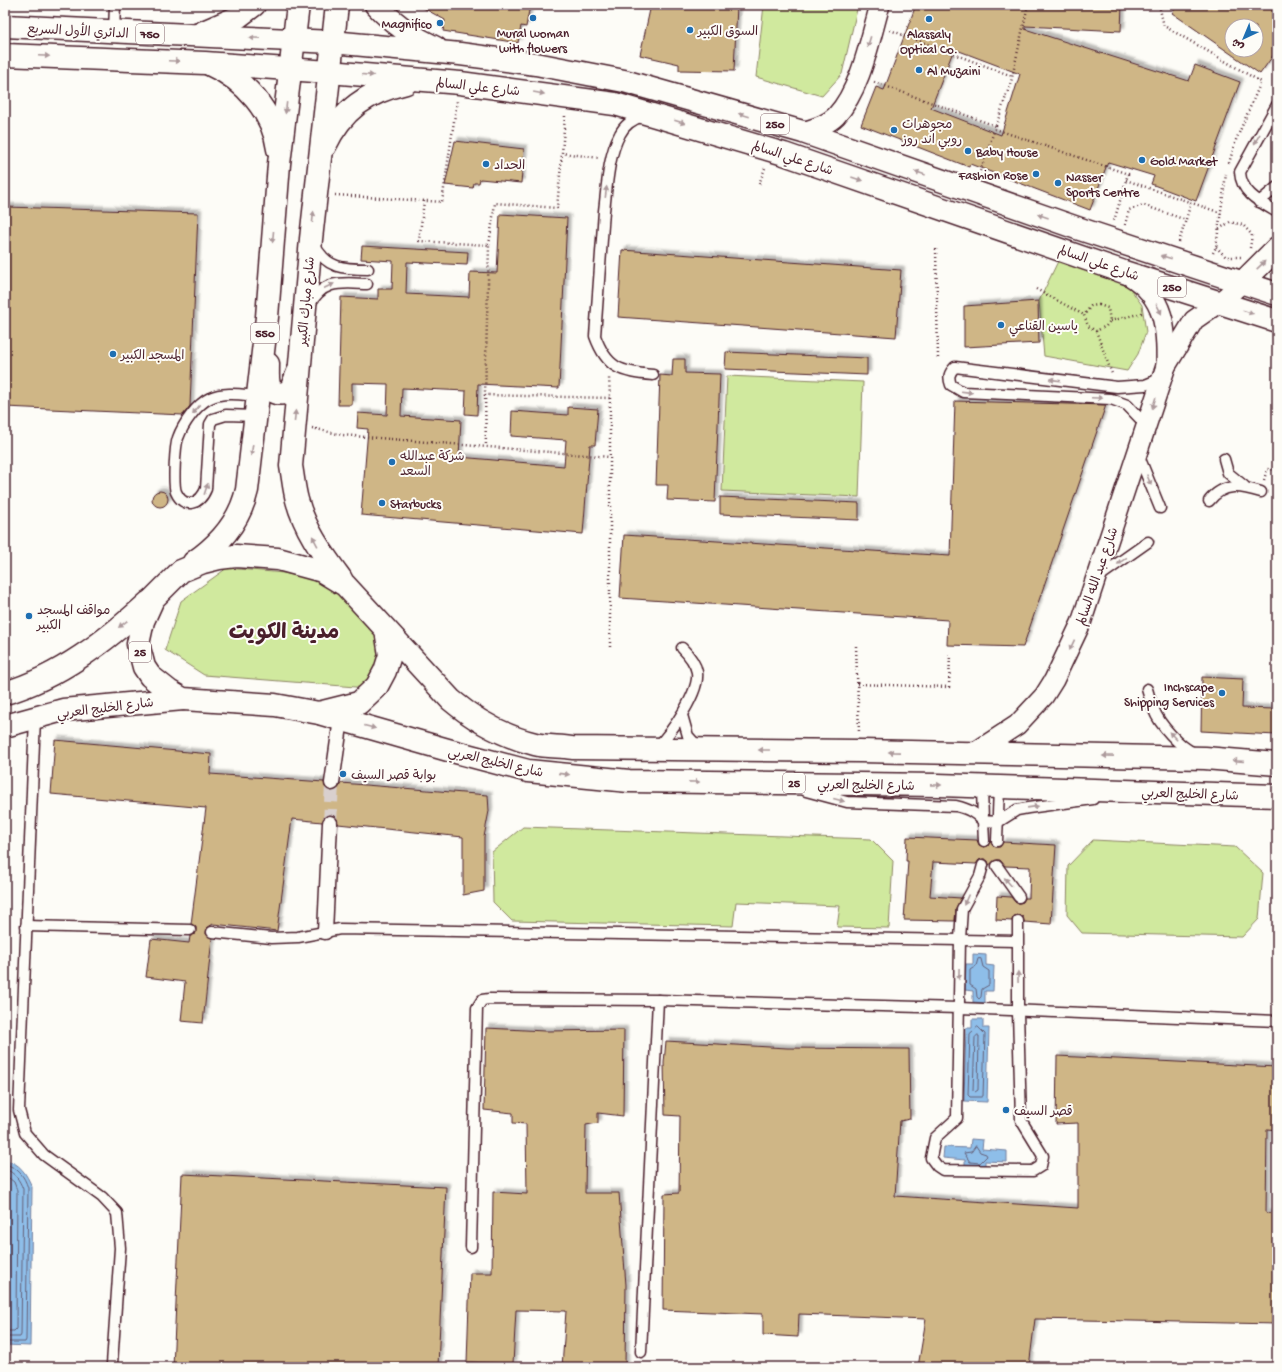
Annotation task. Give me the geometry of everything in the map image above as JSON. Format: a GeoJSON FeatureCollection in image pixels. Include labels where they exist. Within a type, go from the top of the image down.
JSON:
{"type":"FeatureCollection","features":[{"type":"Feature","properties":{"kind":"main road"},"geometry":{"type":"LineString","coordinates":[[190,36],[221,26],[238,17],[254,5]]}},
{"type":"Feature","properties":{"kind":"main road","name":"550"},"geometry":{"type":"LineString","coordinates":[[181,571],[210,551],[224,537],[234,522],[244,501],[267,317],[279,164],[298,5]]}},
{"type":"Feature","properties":{"kind":"main road","name":"شارع مبارك الكبير"},"geometry":{"type":"LineString","coordinates":[[337,5],[303,319],[291,466],[297,500],[317,546],[345,585]]}},
{"type":"Feature","properties":{"kind":"main road"},"geometry":{"type":"LineString","coordinates":[[376,5],[392,22],[413,37],[436,48],[460,54]]}},
{"type":"Feature","properties":{"kind":"main road","name":"الدائري الأول السريع"},"geometry":{"type":"LineString","coordinates":[[5,26],[294,40]]}},
{"type":"Feature","properties":{"kind":"main road","name":"شارع علي السالم"},"geometry":{"type":"LineString","coordinates":[[294,40],[332,42],[460,54],[536,64],[624,81],[803,132],[1114,240],[1277,294]]}},
{"type":"Feature","properties":{"kind":"main road","name":"الدائري الأول السريع"},"geometry":{"type":"LineString","coordinates":[[5,55],[205,62],[291,69]]}},
{"type":"Feature","properties":{"kind":"main road"},"geometry":{"type":"LineString","coordinates":[[205,62],[222,70],[238,81],[252,94],[272,127],[277,145],[279,164]]}},
{"type":"Feature","properties":{"kind":"main road","name":"شارع علي السالم"},"geometry":{"type":"LineString","coordinates":[[291,69],[460,83],[616,104],[784,154],[1124,272],[1277,321]]}},
{"type":"Feature","properties":{"kind":"main road"},"geometry":{"type":"LineString","coordinates":[[321,155],[331,133],[346,114],[364,98],[386,88],[409,82],[434,82]]}},
{"type":"Feature","properties":{"kind":"main road","name":"شارع عبد الله السالم"},"geometry":{"type":"LineString","coordinates":[[1243,282],[1277,248]]}},
{"type":"Feature","properties":{"kind":"main road"},"geometry":{"type":"LineString","coordinates":[[267,317],[269,347],[268,384],[273,392],[280,395],[287,394],[292,387],[299,369]]}},
{"type":"Feature","properties":{"kind":"main road","name":"25"},"geometry":{"type":"LineString","coordinates":[[5,692],[52,673],[84,654],[126,623],[181,571],[203,562],[219,558],[259,557],[286,561],[322,570],[345,585],[386,630],[390,654],[385,671],[377,686],[359,703],[319,713],[275,705],[183,699],[169,691],[150,676],[144,667],[138,644],[141,630],[152,599]]}},
{"type":"Feature","properties":{"kind":"main road","name":"شارع الخليج العربي"},"geometry":{"type":"LineString","coordinates":[[386,630],[451,700],[468,715],[493,729],[536,744],[572,748],[860,751],[1205,758],[1277,764]]}},
{"type":"Feature","properties":{"kind":"main road","name":"شارع الخليج العربي"},"geometry":{"type":"LineString","coordinates":[[5,726],[63,710],[183,699]]}},
{"type":"Feature","properties":{"kind":"main road","name":"شارع الخليج العربي"},"geometry":{"type":"LineString","coordinates":[[319,713],[528,771],[629,781],[991,787],[1277,796]]}},
{"type":"Feature","properties":{"kind":"street"},"geometry":{"type":"LineString","coordinates":[[803,132],[825,125],[836,116],[858,78],[880,5]]}},
{"type":"Feature","properties":{"kind":"street","name":"شارع عبد الله السالم"},"geometry":{"type":"LineString","coordinates":[[1124,272],[1138,280],[1150,292],[1159,308],[1166,329],[1164,372]]}},
{"type":"Feature","properties":{"kind":"street","name":"شارع عبد الله السالم"},"geometry":{"type":"LineString","coordinates":[[974,753],[1018,725],[1044,696],[1073,642],[1096,579],[1164,372],[1194,320],[1220,302],[1243,282]]}},
{"type":"Feature","properties":{"kind":"street"},"geometry":{"type":"LineString","coordinates":[[332,783],[341,719]]}},
{"type":"Feature","properties":{"kind":"street"},"geometry":{"type":"LineString","coordinates":[[325,932],[330,823]]}},
{"type":"Feature","properties":{"kind":"lane"},"geometry":{"type":"LineString","coordinates":[[114,32],[115,5]]}},
{"type":"Feature","properties":{"kind":"lane"},"geometry":{"type":"LineString","coordinates":[[1277,105],[1240,172],[1240,182],[1244,188],[1260,202],[1277,212]]}},
{"type":"Feature","properties":{"kind":"lane"},"geometry":{"type":"LineString","coordinates":[[652,114],[633,119],[626,124],[620,134],[612,160],[608,178],[595,336],[601,353],[612,364],[628,372],[653,375]]}},
{"type":"Feature","properties":{"kind":"lane"},"geometry":{"type":"LineString","coordinates":[[1260,202],[1277,187]]}},
{"type":"Feature","properties":{"kind":"lane"},"geometry":{"type":"LineString","coordinates":[[311,239],[316,249],[334,267],[368,269]]}},
{"type":"Feature","properties":{"kind":"lane"},"geometry":{"type":"LineString","coordinates":[[303,319],[313,300],[323,289],[333,283],[367,284]]}},
{"type":"Feature","properties":{"kind":"lane"},"geometry":{"type":"LineString","coordinates":[[1147,426],[1127,405],[1111,399],[963,392],[951,385],[949,379],[951,371],[955,368],[1117,387],[1145,385],[1164,372]]}},
{"type":"Feature","properties":{"kind":"lane"},"geometry":{"type":"LineString","coordinates":[[230,395],[257,406],[213,419],[210,424],[206,489],[203,496],[198,501],[190,503],[182,500],[176,492],[174,484],[178,439],[195,412],[203,402],[211,397],[230,395]]}},
{"type":"Feature","properties":{"kind":"lane"},"geometry":{"type":"LineString","coordinates":[[1138,452],[1160,508]]}},
{"type":"Feature","properties":{"kind":"lane"},"geometry":{"type":"LineString","coordinates":[[1224,459],[1228,473],[1245,487]]}},
{"type":"Feature","properties":{"kind":"lane"},"geometry":{"type":"LineString","coordinates":[[1209,501],[1214,495],[1227,488],[1245,487],[1261,492]]}},
{"type":"Feature","properties":{"kind":"lane"},"geometry":{"type":"LineString","coordinates":[[1096,579],[1148,542]]}},
{"type":"Feature","properties":{"kind":"lane"},"geometry":{"type":"LineString","coordinates":[[656,748],[666,738],[682,715],[696,686],[697,672],[692,659],[682,648]]}},
{"type":"Feature","properties":{"kind":"lane"},"geometry":{"type":"LineString","coordinates":[[1147,689],[1154,711],[1169,732],[1187,750],[1205,758]]}},
{"type":"Feature","properties":{"kind":"lane"},"geometry":{"type":"LineString","coordinates":[[682,715],[688,736],[701,750]]}},
{"type":"Feature","properties":{"kind":"lane"},"geometry":{"type":"LineString","coordinates":[[35,718],[19,1110],[25,1133],[44,1155],[102,1196],[117,1213],[120,1248],[112,1364]]}},
{"type":"Feature","properties":{"kind":"lane"},"geometry":{"type":"LineString","coordinates":[[775,783],[847,802],[956,806],[976,813],[983,821],[998,822],[1017,810],[1142,792]]}},
{"type":"Feature","properties":{"kind":"lane"},"geometry":{"type":"LineString","coordinates":[[984,841],[983,821],[991,787]]}},
{"type":"Feature","properties":{"kind":"lane"},"geometry":{"type":"LineString","coordinates":[[991,787],[998,822],[997,841]]}},
{"type":"Feature","properties":{"kind":"lane"},"geometry":{"type":"LineString","coordinates":[[983,865],[980,876],[962,909],[960,939],[957,1118],[935,1138],[931,1158],[937,1166],[943,1170],[1033,1172],[1041,1166],[1043,1156],[1021,1120],[1018,1012],[1018,921]]}},
{"type":"Feature","properties":{"kind":"lane"},"geometry":{"type":"LineString","coordinates":[[997,866],[1003,877],[1019,897]]}},
{"type":"Feature","properties":{"kind":"lane"},"geometry":{"type":"LineString","coordinates":[[26,926],[190,930]]}},
{"type":"Feature","properties":{"kind":"lane"},"geometry":{"type":"LineString","coordinates":[[212,932],[271,938],[298,937],[340,929],[1017,941]]}},
{"type":"Feature","properties":{"kind":"lane"},"geometry":{"type":"LineString","coordinates":[[471,1248],[478,1008],[482,1000],[658,1000],[959,1008],[1018,1012],[1277,1021]]}},
{"type":"Feature","properties":{"kind":"lane"},"geometry":{"type":"LineString","coordinates":[[641,1352],[658,1000]]}},
{"type":"Feature","properties":{"kind":"path"},"geometry":{"type":"LineString","coordinates":[[974,192],[1012,76],[1028,5]]}},
{"type":"Feature","properties":{"kind":"path"},"geometry":{"type":"LineString","coordinates":[[1159,5],[1164,26],[1261,82],[1236,140],[1226,170],[1216,247],[1203,269]]}},
{"type":"Feature","properties":{"kind":"path"},"geometry":{"type":"LineString","coordinates":[[875,24],[1012,76]]}},
{"type":"Feature","properties":{"kind":"path"},"geometry":{"type":"LineString","coordinates":[[858,78],[1128,174],[1114,240]]}},
{"type":"Feature","properties":{"kind":"path"},"geometry":{"type":"LineString","coordinates":[[316,194],[442,202],[460,83]]}},
{"type":"Feature","properties":{"kind":"path"},"geometry":{"type":"LineString","coordinates":[[486,447],[485,395],[489,245],[496,203],[557,208],[567,98]]}},
{"type":"Feature","properties":{"kind":"path"},"geometry":{"type":"LineString","coordinates":[[562,153],[612,160]]}},
{"type":"Feature","properties":{"kind":"path"},"geometry":{"type":"LineString","coordinates":[[1126,180],[1221,213]]}},
{"type":"Feature","properties":{"kind":"path"},"geometry":{"type":"LineString","coordinates":[[424,201],[419,241],[489,245]]}},
{"type":"Feature","properties":{"kind":"path"},"geometry":{"type":"LineString","coordinates":[[1174,260],[1191,203]]}},
{"type":"Feature","properties":{"kind":"path"},"geometry":{"type":"LineString","coordinates":[[1114,240],[1129,210],[1143,205],[1186,220]]}},
{"type":"Feature","properties":{"kind":"path"},"geometry":{"type":"LineString","coordinates":[[1216,247],[1226,257],[1240,258],[1250,249],[1252,236],[1243,225],[1230,222],[1218,230]]}},
{"type":"Feature","properties":{"kind":"path"},"geometry":{"type":"LineString","coordinates":[[936,248],[938,358]]}},
{"type":"Feature","properties":{"kind":"path"},"geometry":{"type":"LineString","coordinates":[[1036,289],[1084,315],[1088,326],[1096,331],[1117,387]]}},
{"type":"Feature","properties":{"kind":"path"},"geometry":{"type":"LineString","coordinates":[[1084,315],[1091,306],[1099,305],[1108,308],[1110,321]]}},
{"type":"Feature","properties":{"kind":"path"},"geometry":{"type":"LineString","coordinates":[[1096,331],[1106,326],[1110,321],[1159,308]]}},
{"type":"Feature","properties":{"kind":"path"},"geometry":{"type":"LineString","coordinates":[[608,361],[610,398],[610,650]]}},
{"type":"Feature","properties":{"kind":"path"},"geometry":{"type":"LineString","coordinates":[[485,395],[610,398]]}},
{"type":"Feature","properties":{"kind":"path"},"geometry":{"type":"LineString","coordinates":[[294,423],[342,435],[610,457]]}},
{"type":"Feature","properties":{"kind":"path"},"geometry":{"type":"LineString","coordinates":[[1261,492],[1267,469],[1277,470]]}},
{"type":"Feature","properties":{"kind":"path"},"geometry":{"type":"LineString","coordinates":[[856,646],[860,751]]}},
{"type":"Feature","properties":{"kind":"path"},"geometry":{"type":"LineString","coordinates":[[857,684],[949,687],[950,652]]}},
{"type":"Feature","properties":{"kind":"green space"},"geometry":{"type":"Polygon","coordinates":[[[764,5],[858,5],[842,74],[822,96],[756,77],[764,5]]]}},
{"type":"Feature","properties":{"kind":"green space"},"geometry":{"type":"Polygon","coordinates":[[[1060,257],[1102,273],[1129,287],[1142,305],[1146,332],[1138,354],[1127,371],[1044,356],[1039,301],[1060,257]]]}},
{"type":"Feature","properties":{"kind":"green space"},"geometry":{"type":"Polygon","coordinates":[[[727,376],[863,382],[859,497],[722,491],[727,376]]]}},
{"type":"Feature","properties":{"kind":"green space"},"geometry":{"type":"Polygon","coordinates":[[[227,568],[284,573],[343,586],[383,630],[382,665],[368,688],[204,675],[165,650],[181,601],[227,568]]]}},
{"type":"Feature","properties":{"kind":"green space"},"geometry":{"type":"Polygon","coordinates":[[[523,827],[871,839],[893,861],[889,928],[837,927],[840,906],[736,902],[733,926],[512,921],[493,902],[492,852],[523,827]]]}},
{"type":"Feature","properties":{"kind":"green space"},"geometry":{"type":"Polygon","coordinates":[[[1093,840],[1235,847],[1263,873],[1259,919],[1242,937],[1082,933],[1067,915],[1068,866],[1093,840]]]}},
{"type":"Feature","properties":{"kind":"water"},"geometry":{"type":"Polygon","coordinates":[[[973,954],[986,955],[986,965],[994,966],[993,991],[985,991],[985,1003],[973,1002],[973,991],[965,990],[966,964],[973,964],[973,954]]]}},
{"type":"Feature","properties":{"kind":"water"},"geometry":{"type":"Polygon","coordinates":[[[972,1019],[983,1019],[983,1028],[989,1028],[987,1102],[964,1101],[966,1028],[972,1028],[972,1019]]]}},
{"type":"Feature","properties":{"kind":"water"},"geometry":{"type":"Polygon","coordinates":[[[971,1139],[983,1140],[982,1149],[1007,1151],[1007,1162],[985,1161],[985,1167],[965,1166],[965,1160],[943,1158],[944,1147],[970,1148],[971,1139]]]}},
{"type":"Feature","properties":{"kind":"water"},"geometry":{"type":"Polygon","coordinates":[[[5,1160],[10,1161],[22,1169],[32,1187],[30,1346],[5,1345],[5,1160]]]}},
{"type":"Feature","properties":{"kind":"building"},"geometry":{"type":"Polygon","coordinates":[[[418,5],[530,5],[526,27],[521,26],[518,43],[443,31],[445,20],[418,5]]]}},
{"type":"Feature","properties":{"kind":"building","name":"السوق الكبير"},"geometry":{"type":"Polygon","coordinates":[[[651,5],[737,5],[734,71],[679,70],[679,64],[640,55],[651,5]]]}},
{"type":"Feature","properties":{"kind":"building"},"geometry":{"type":"Polygon","coordinates":[[[916,5],[1122,5],[1121,31],[1025,26],[1025,29],[1189,81],[1195,65],[1240,82],[1196,201],[1151,184],[1154,176],[1108,162],[1090,210],[970,164],[969,167],[861,125],[876,87],[884,90],[916,5]],[[954,49],[931,108],[1001,135],[1020,74],[954,49]]]}},
{"type":"Feature","properties":{"kind":"building"},"geometry":{"type":"Polygon","coordinates":[[[1178,5],[1277,5],[1277,50],[1260,74],[1237,58],[1264,58],[1264,18],[1224,18],[1224,49],[1172,13],[1178,5]]]}},
{"type":"Feature","properties":{"kind":"building","name":"الحداد"},"geometry":{"type":"Polygon","coordinates":[[[455,141],[524,149],[521,183],[480,179],[479,183],[474,183],[473,188],[445,185],[455,141]]]}},
{"type":"Feature","properties":{"kind":"building"},"geometry":{"type":"Polygon","coordinates":[[[7,207],[198,213],[190,406],[183,415],[5,407],[5,225],[7,207]]]}},
{"type":"Feature","properties":{"kind":"building"},"geometry":{"type":"Polygon","coordinates":[[[500,214],[567,218],[559,388],[478,384],[477,415],[465,414],[466,391],[402,388],[401,416],[461,420],[459,457],[564,466],[566,440],[511,436],[512,411],[568,415],[568,407],[598,409],[595,445],[590,445],[583,534],[361,515],[368,429],[357,428],[358,413],[387,415],[388,384],[352,383],[352,405],[338,405],[341,297],[378,299],[378,289],[392,289],[393,261],[361,259],[362,246],[468,252],[467,265],[407,262],[406,294],[469,297],[470,272],[497,273],[500,214]]]}},
{"type":"Feature","properties":{"kind":"building"},"geometry":{"type":"Polygon","coordinates":[[[622,250],[901,270],[896,337],[618,317],[622,250]]]}},
{"type":"Feature","properties":{"kind":"building","name":"ياسين القناعي"},"geometry":{"type":"Polygon","coordinates":[[[1038,301],[1039,343],[964,347],[964,306],[1038,301]]]}},
{"type":"Feature","properties":{"kind":"building"},"geometry":{"type":"Polygon","coordinates":[[[726,352],[867,358],[867,375],[725,369],[726,352]]]}},
{"type":"Feature","properties":{"kind":"building"},"geometry":{"type":"Polygon","coordinates":[[[673,359],[685,359],[685,373],[720,374],[715,502],[667,500],[668,485],[656,485],[660,375],[672,376],[673,359]]]}},
{"type":"Feature","properties":{"kind":"building"},"geometry":{"type":"Polygon","coordinates":[[[955,401],[1106,405],[1023,647],[947,645],[948,620],[620,598],[624,535],[950,556],[955,401]]]}},
{"type":"Feature","properties":{"kind":"building"},"geometry":{"type":"Polygon","coordinates":[[[160,491],[167,496],[168,499],[163,506],[160,507],[153,502],[152,499],[157,492],[160,491]]]}},
{"type":"Feature","properties":{"kind":"building"},"geometry":{"type":"Polygon","coordinates":[[[720,497],[859,503],[859,520],[720,514],[720,497]]]}},
{"type":"Feature","properties":{"kind":"building","name":"Inchscape Shipping Services"},"geometry":{"type":"Polygon","coordinates":[[[1202,677],[1243,679],[1242,708],[1276,709],[1276,735],[1201,731],[1202,677]]]}},
{"type":"Feature","properties":{"kind":"building"},"geometry":{"type":"Polygon","coordinates":[[[55,740],[211,754],[210,774],[324,782],[326,789],[331,791],[338,789],[341,783],[488,795],[489,811],[484,837],[484,891],[463,895],[463,837],[338,824],[337,819],[331,815],[326,816],[322,822],[292,819],[277,931],[213,924],[207,928],[206,934],[212,938],[203,1023],[181,1021],[185,982],[146,977],[151,939],[189,943],[190,936],[196,933],[196,927],[191,924],[206,808],[51,794],[55,740]]]}},
{"type":"Feature","properties":{"kind":"building"},"geometry":{"type":"Polygon","coordinates":[[[907,837],[977,840],[979,845],[984,847],[988,846],[990,841],[993,846],[996,847],[1000,847],[1003,842],[1056,845],[1051,924],[1024,922],[1023,917],[1018,915],[1014,916],[1012,921],[996,920],[997,896],[1011,897],[1016,903],[1023,902],[1025,898],[1029,898],[1030,867],[1005,866],[1000,860],[997,860],[989,865],[988,861],[984,859],[979,860],[976,864],[933,862],[930,896],[961,898],[956,908],[955,921],[904,920],[908,861],[906,861],[907,837]]]}},
{"type":"Feature","properties":{"kind":"building"},"geometry":{"type":"Polygon","coordinates":[[[486,1028],[545,1031],[624,1030],[623,1116],[598,1113],[598,1123],[586,1125],[585,1193],[619,1193],[626,1285],[625,1367],[562,1367],[566,1311],[516,1310],[513,1364],[467,1362],[470,1273],[492,1273],[493,1192],[527,1194],[526,1124],[513,1123],[513,1113],[484,1110],[486,1028]]]}},
{"type":"Feature","properties":{"kind":"building"},"geometry":{"type":"Polygon","coordinates":[[[666,1041],[787,1048],[909,1049],[910,1119],[900,1121],[895,1196],[1078,1208],[1078,1123],[1056,1124],[1057,1056],[1277,1067],[1277,1130],[1267,1129],[1266,1213],[1277,1212],[1277,1324],[1035,1319],[1029,1367],[918,1367],[926,1319],[799,1314],[798,1337],[763,1335],[763,1314],[663,1310],[664,1194],[679,1193],[680,1116],[665,1115],[664,1063],[666,1041]]]}},
{"type":"Feature","properties":{"kind":"building"},"geometry":{"type":"Polygon","coordinates":[[[182,1174],[446,1187],[438,1367],[173,1367],[182,1174]]]}},
{"type":"Feature","properties":{"kind":"tunnel"},"geometry":{"type":"LineString","coordinates":[[330,823],[332,783]]}},
{"type":"Feature","properties":{"kind":"place","name":"Mural woman with flowers"},"geometry":{"type":"Point","coordinates":[533,18]}},
{"type":"Feature","properties":{"kind":"place","name":"Alassaly Optical Co."},"geometry":{"type":"Point","coordinates":[929,19]}},
{"type":"Feature","properties":{"kind":"place","name":"Magnifico"},"geometry":{"type":"Point","coordinates":[440,23]}},
{"type":"Feature","properties":{"kind":"place","name":"السوق الكبير"},"geometry":{"type":"Point","coordinates":[690,30]}},
{"type":"Feature","properties":{"kind":"place","name":"Al Muzaini"},"geometry":{"type":"Point","coordinates":[919,70]}},
{"type":"Feature","properties":{"kind":"place","name":"مجوهرات روبي اند روز"},"geometry":{"type":"Point","coordinates":[894,130]}},
{"type":"Feature","properties":{"kind":"place","name":"Baby House"},"geometry":{"type":"Point","coordinates":[968,151]}},
{"type":"Feature","properties":{"kind":"place","name":"Gold Market"},"geometry":{"type":"Point","coordinates":[1142,160]}},
{"type":"Feature","properties":{"kind":"place","name":"الحداد"},"geometry":{"type":"Point","coordinates":[486,164]}},
{"type":"Feature","properties":{"kind":"place","name":"Fashion Rose"},"geometry":{"type":"Point","coordinates":[1036,174]}},
{"type":"Feature","properties":{"kind":"place","name":"Nasser Sports Centre"},"geometry":{"type":"Point","coordinates":[1058,183]}},
{"type":"Feature","properties":{"kind":"place","name":"ياسين القناعي"},"geometry":{"type":"Point","coordinates":[1001,325]}},
{"type":"Feature","properties":{"kind":"place","name":"المسجد الكبير"},"geometry":{"type":"Point","coordinates":[113,354]}},
{"type":"Feature","properties":{"kind":"place","name":"شركة عبدالله السعد"},"geometry":{"type":"Point","coordinates":[392,462]}},
{"type":"Feature","properties":{"kind":"place","name":"Starbucks"},"geometry":{"type":"Point","coordinates":[382,503]}},
{"type":"Feature","properties":{"kind":"place","name":"مواقف المسجد الكبير"},"geometry":{"type":"Point","coordinates":[29,616]}},
{"type":"Feature","properties":{"kind":"place","name":"Inchscape Shipping Services"},"geometry":{"type":"Point","coordinates":[1222,693]}},
{"type":"Feature","properties":{"kind":"place","name":"بوابة قصر السيف"},"geometry":{"type":"Point","coordinates":[343,774]}},
{"type":"Feature","properties":{"kind":"place","name":"قصر السيف"},"geometry":{"type":"Point","coordinates":[1006,1110]}},
{"type":"Feature","properties":{"kind":"district","name":"مدينة الكويت"},"geometry":{"type":"Point","coordinates":[284,631]}}]}
